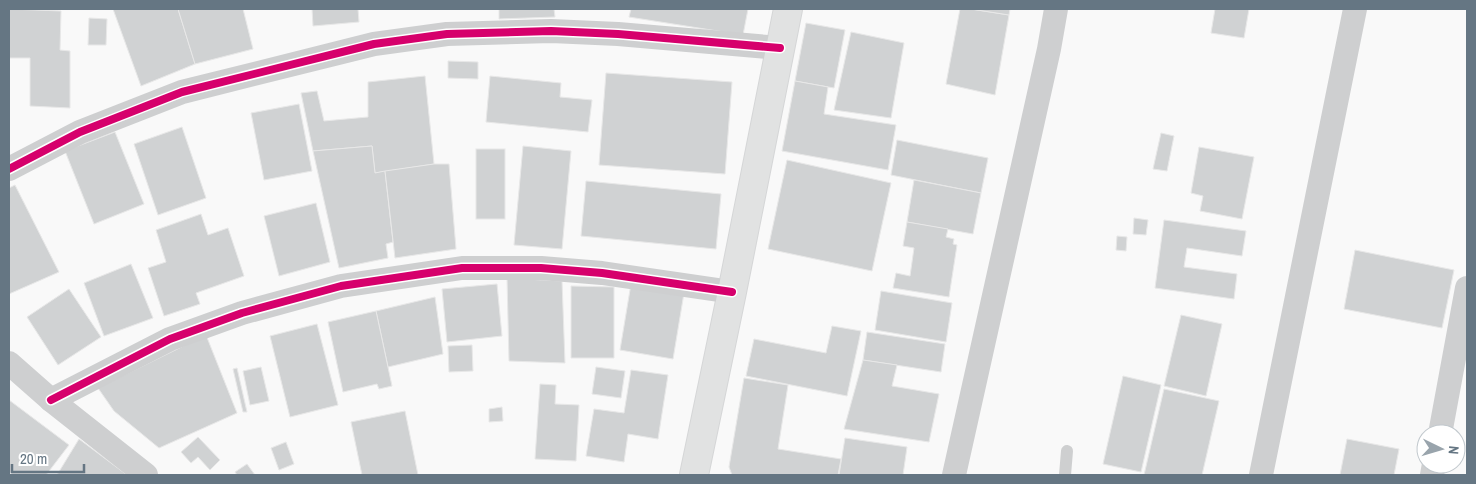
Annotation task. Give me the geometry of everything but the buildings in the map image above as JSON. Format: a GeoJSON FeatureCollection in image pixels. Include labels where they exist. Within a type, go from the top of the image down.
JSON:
{"type":"FeatureCollection","features":[{"type":"Feature","properties":{"kind":"street"},"geometry":{"type":"LineString","coordinates":[[694,475],[788,9]]}},
{"type":"Feature","properties":{"kind":"street"},"geometry":{"type":"LineString","coordinates":[[954,475],[1049,49],[1056,9]]}},
{"type":"Feature","properties":{"kind":"street"},"geometry":{"type":"LineString","coordinates":[[1261,475],[1355,9]]}},
{"type":"Feature","properties":{"kind":"street"},"geometry":{"type":"LineString","coordinates":[[9,169],[80,132],[182,92],[374,44],[447,34],[551,31],[618,34],[780,48]]}},
{"type":"Feature","properties":{"kind":"street"},"geometry":{"type":"LineString","coordinates":[[51,400],[170,339],[242,313],[341,286],[462,268],[541,268],[602,272],[732,292]]}},
{"type":"Feature","properties":{"kind":"street"},"geometry":{"type":"LineString","coordinates":[[1442,424],[1467,288]]}},
{"type":"Feature","properties":{"kind":"street"},"geometry":{"type":"LineString","coordinates":[[9,363],[51,400],[146,475]]}},
{"type":"Feature","properties":{"kind":"lane"},"geometry":{"type":"LineString","coordinates":[[1065,475],[1067,451]]}},
{"type":"Feature","properties":{"kind":"cycle path"},"geometry":{"type":"LineString","coordinates":[[9,169],[80,132],[182,92],[374,44],[447,34],[551,31],[618,34],[780,48]]}},
{"type":"Feature","properties":{"kind":"cycle path"},"geometry":{"type":"LineString","coordinates":[[51,400],[170,339],[242,313],[341,286],[462,268],[541,268],[602,273],[732,292]]}}]}
